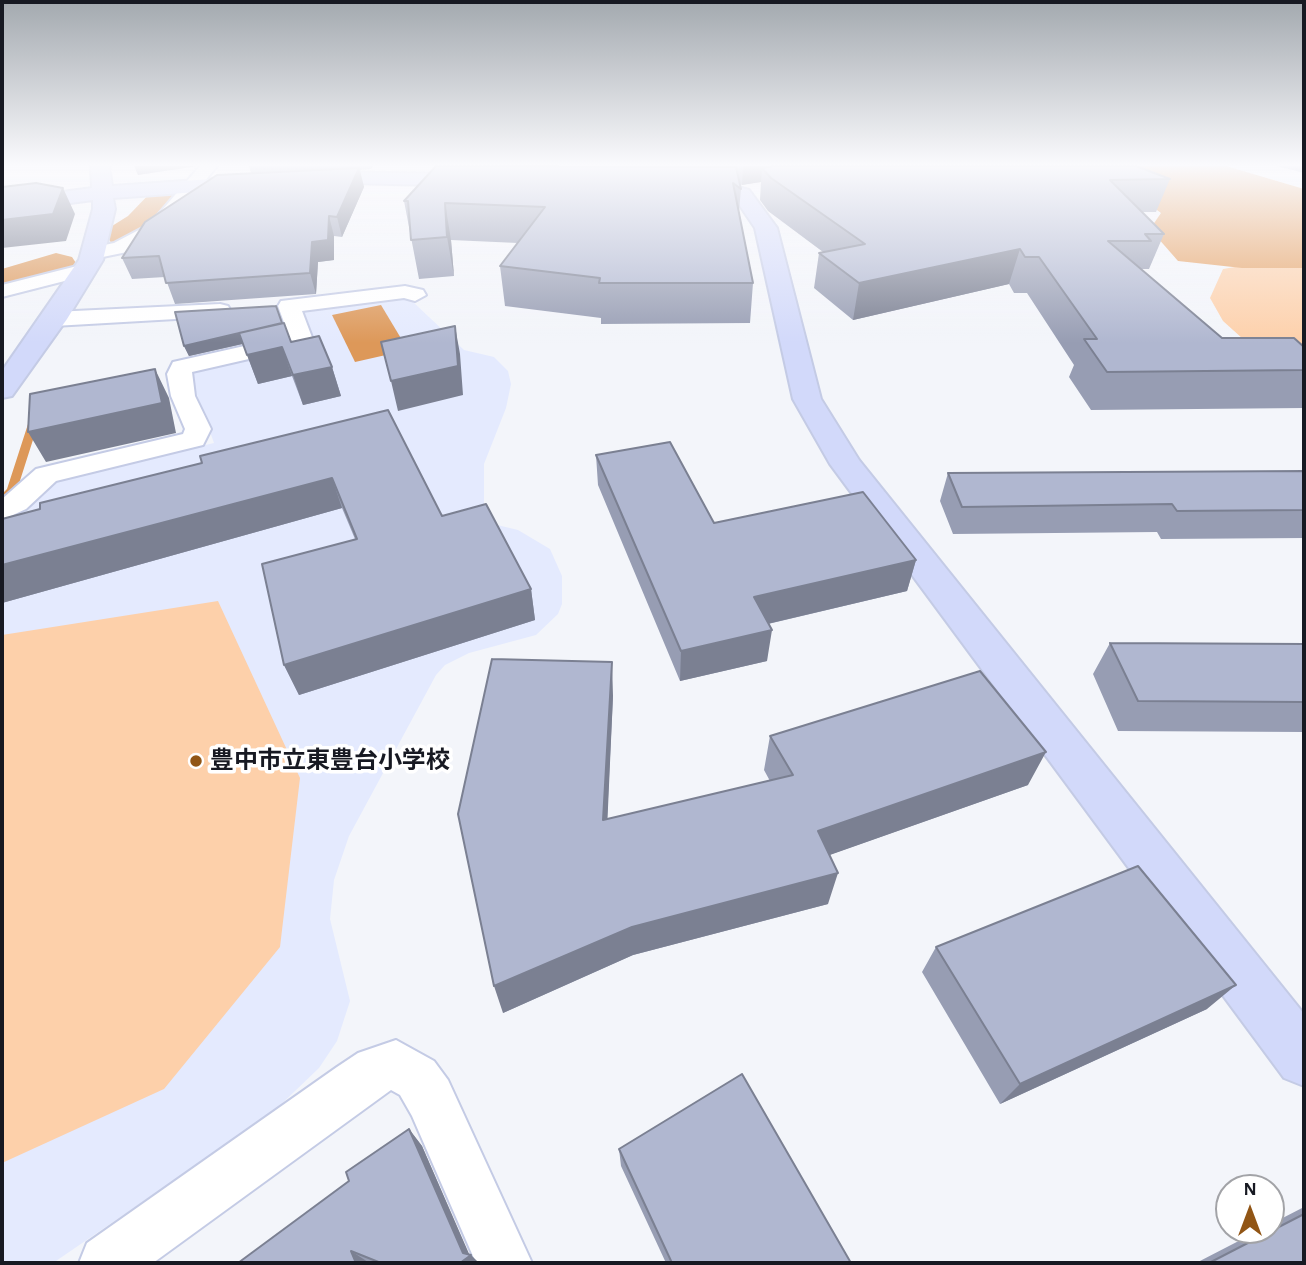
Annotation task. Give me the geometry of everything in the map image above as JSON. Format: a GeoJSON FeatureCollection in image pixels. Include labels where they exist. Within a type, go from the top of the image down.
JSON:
{"type":"FeatureCollection","features":[{"type":"Feature","properties":{"kind":"street"},"geometry":{"type":"LineString","coordinates":[[2,390],[54,319],[89,262],[101,225]]}},
{"type":"Feature","properties":{"kind":"street"},"geometry":{"type":"LineString","coordinates":[[2,292],[89,262],[127,245],[160,225]]}},
{"type":"Feature","properties":{"kind":"street"},"geometry":{"type":"LineString","coordinates":[[764,225],[807,399],[846,464],[1304,1058]]}},
{"type":"Feature","properties":{"kind":"street"},"geometry":{"type":"LineString","coordinates":[[54,319],[267,308],[405,292],[415,295]]}},
{"type":"Feature","properties":{"kind":"street"},"geometry":{"type":"LineString","coordinates":[[2,511],[16,503],[46,475],[194,439],[198,429],[183,396],[180,368],[190,363],[302,340],[267,308]]}},
{"type":"Feature","properties":{"kind":"street"},"geometry":{"type":"LineString","coordinates":[[107,1263],[354,1084],[376,1070],[396,1063],[418,1079],[430,1098],[504,1263]]}},
{"type":"Feature","properties":{"kind":"shaded area"},"geometry":{"type":"Polygon","coordinates":[[[1153,225],[1304,225],[1304,268],[1242,268],[1178,261],[1150,229],[1153,225]]]}},
{"type":"Feature","properties":{"kind":"shaded area"},"geometry":{"type":"Polygon","coordinates":[[[1258,263],[1304,268],[1304,382],[1253,348],[1223,321],[1210,298],[1223,269],[1258,263]]]}},
{"type":"Feature","properties":{"kind":"shaded area","name":"豊中市立東豊台小学校"},"geometry":{"type":"Polygon","coordinates":[[[398,296],[411,300],[464,350],[494,357],[508,371],[511,384],[506,408],[484,464],[484,506],[489,523],[518,530],[550,549],[562,576],[562,604],[558,614],[536,635],[469,653],[445,665],[436,675],[349,836],[334,880],[330,919],[350,1001],[337,1041],[319,1068],[271,1114],[53,1263],[2,1263],[2,518],[28,509],[51,481],[214,443],[196,392],[193,370],[311,342],[301,312],[309,307],[398,296]]]}},
{"type":"Feature","properties":{"kind":"shaded area"},"geometry":{"type":"Polygon","coordinates":[[[381,305],[408,350],[355,362],[332,315],[381,305]]]}},
{"type":"Feature","properties":{"kind":"shaded area"},"geometry":{"type":"Polygon","coordinates":[[[218,601],[300,778],[280,947],[164,1089],[2,1163],[2,635],[218,601]]]}},
{"type":"Feature","properties":{"kind":"building"},"geometry":{"type":"Polygon","coordinates":[[[143,225],[329,225],[328,240],[312,242],[310,273],[166,283],[159,256],[122,258],[143,225]]]}},
{"type":"Feature","properties":{"kind":"building"},"geometry":{"type":"Polygon","coordinates":[[[410,225],[446,225],[447,237],[411,240],[410,225]]]}},
{"type":"Feature","properties":{"kind":"building"},"geometry":{"type":"Polygon","coordinates":[[[531,225],[741,225],[753,283],[599,283],[600,278],[500,266],[531,225]]]}},
{"type":"Feature","properties":{"kind":"building"},"geometry":{"type":"Polygon","coordinates":[[[838,225],[1155,225],[1164,234],[1145,234],[1151,241],[1108,241],[1222,338],[1294,338],[1304,347],[1304,370],[1107,372],[1084,339],[1097,339],[1039,257],[1025,257],[1020,249],[859,283],[819,253],[865,244],[838,225]]]}},
{"type":"Feature","properties":{"kind":"building"},"geometry":{"type":"Polygon","coordinates":[[[276,306],[282,323],[184,346],[175,312],[276,306]]]}},
{"type":"Feature","properties":{"kind":"building"},"geometry":{"type":"Polygon","coordinates":[[[284,323],[291,342],[319,336],[332,367],[293,375],[282,347],[247,355],[239,333],[284,323]]]}},
{"type":"Feature","properties":{"kind":"building"},"geometry":{"type":"Polygon","coordinates":[[[455,326],[458,366],[391,381],[381,342],[455,326]]]}},
{"type":"Feature","properties":{"kind":"building"},"geometry":{"type":"Polygon","coordinates":[[[155,369],[162,403],[28,432],[30,394],[155,369]]]}},
{"type":"Feature","properties":{"kind":"building"},"geometry":{"type":"Polygon","coordinates":[[[388,410],[442,516],[486,504],[531,589],[284,665],[262,564],[357,539],[332,478],[2,565],[2,519],[40,509],[40,503],[202,463],[200,456],[388,410]]]}},
{"type":"Feature","properties":{"kind":"building"},"geometry":{"type":"Polygon","coordinates":[[[670,442],[714,523],[863,492],[916,560],[754,597],[772,630],[681,651],[596,455],[670,442]]]}},
{"type":"Feature","properties":{"kind":"building"},"geometry":{"type":"Polygon","coordinates":[[[1304,471],[1304,510],[1177,511],[1172,504],[962,507],[948,473],[1304,471]]]}},
{"type":"Feature","properties":{"kind":"building"},"geometry":{"type":"Polygon","coordinates":[[[1110,643],[1304,644],[1304,702],[1138,701],[1110,643]]]}},
{"type":"Feature","properties":{"kind":"building"},"geometry":{"type":"Polygon","coordinates":[[[492,659],[612,662],[603,820],[793,775],[770,736],[980,671],[1046,752],[818,831],[838,873],[632,927],[494,986],[458,814],[492,659]]]}},
{"type":"Feature","properties":{"kind":"building"},"geometry":{"type":"Polygon","coordinates":[[[1138,866],[1236,985],[1020,1084],[936,947],[1138,866]]]}},
{"type":"Feature","properties":{"kind":"building"},"geometry":{"type":"Polygon","coordinates":[[[742,1074],[851,1263],[672,1263],[619,1149],[742,1074]]]}},
{"type":"Feature","properties":{"kind":"building"},"geometry":{"type":"Polygon","coordinates":[[[409,1129],[463,1253],[471,1255],[460,1263],[381,1263],[351,1251],[356,1263],[238,1263],[349,1181],[346,1172],[409,1129]]]}},
{"type":"Feature","properties":{"kind":"building"},"geometry":{"type":"Polygon","coordinates":[[[1304,1214],[1304,1263],[1209,1263],[1246,1244],[1285,1244],[1285,1224],[1304,1214]]]}},
{"type":"Feature","properties":{"kind":"waterway"},"geometry":{"type":"LineString","coordinates":[[127,235],[143,225]]}},
{"type":"Feature","properties":{"kind":"waterway"},"geometry":{"type":"LineString","coordinates":[[2,284],[56,266]]}},
{"type":"Feature","properties":{"kind":"waterway"},"geometry":{"type":"LineString","coordinates":[[2,500],[12,490],[34,421]]}},
{"type":"Feature","properties":{"kind":"place","name":"豊中市立東豊台小学校"},"geometry":{"type":"Point","coordinates":[196,761]}}]}
